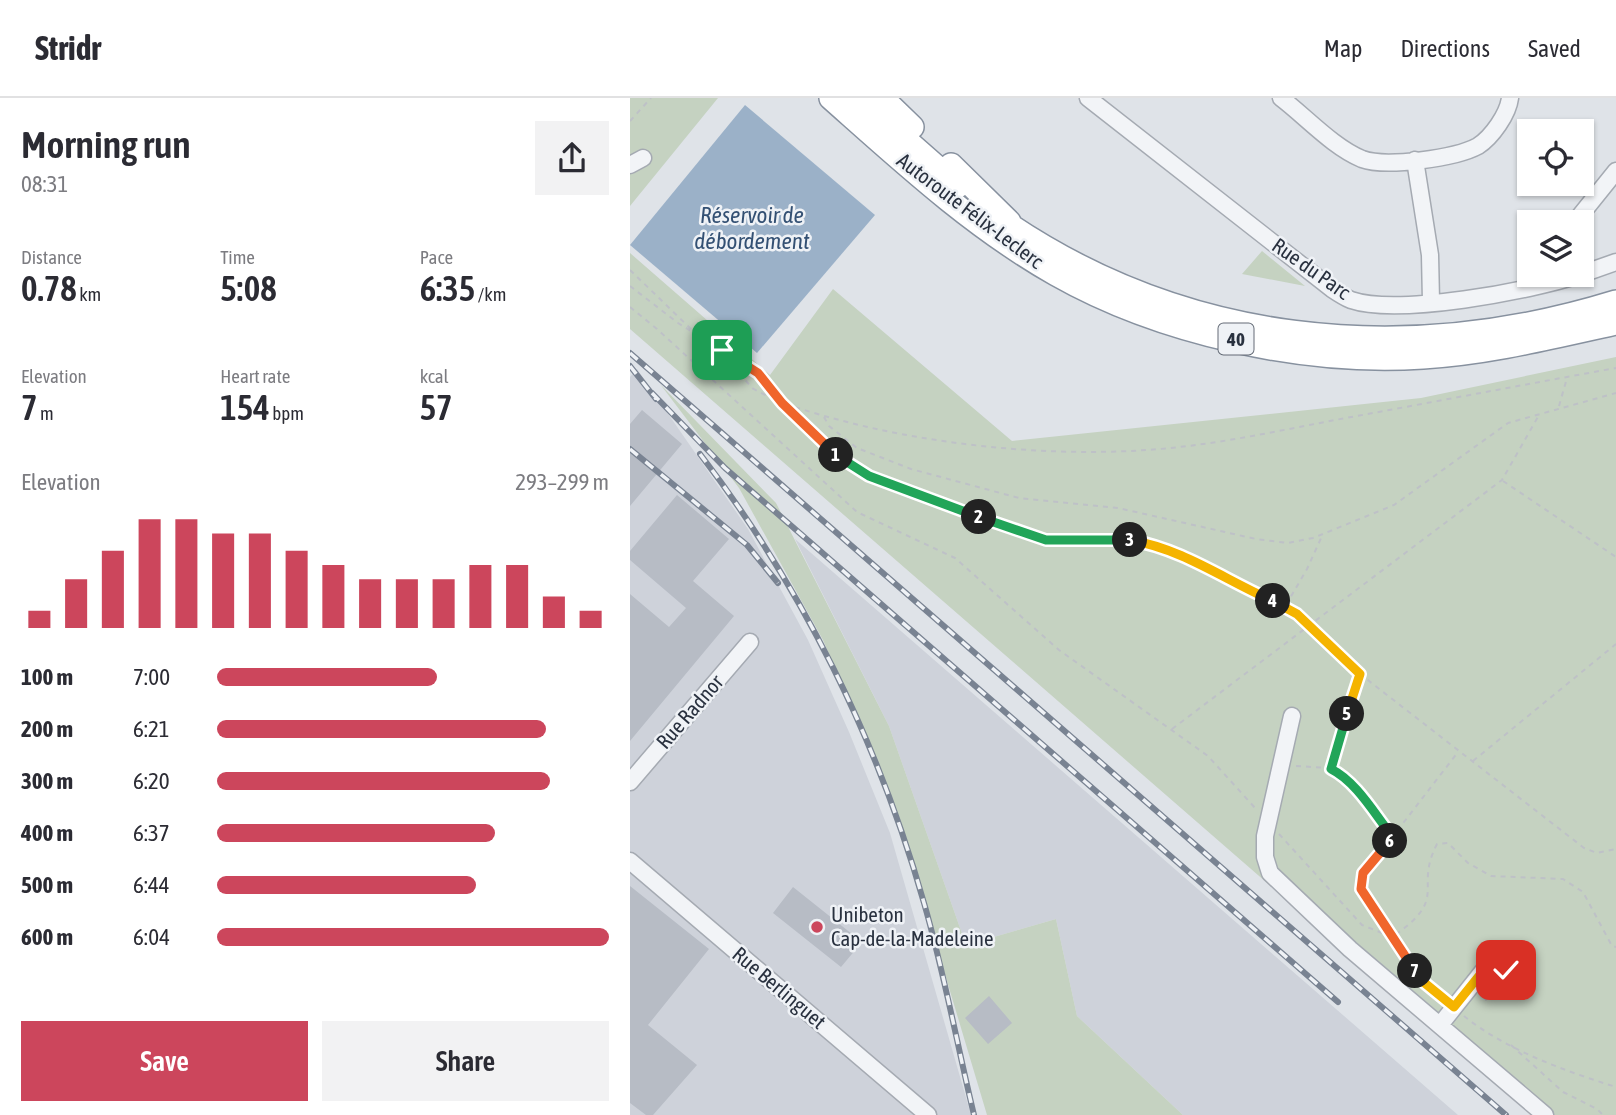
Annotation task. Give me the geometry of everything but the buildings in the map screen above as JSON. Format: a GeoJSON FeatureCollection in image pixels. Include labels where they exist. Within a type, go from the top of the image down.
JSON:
{"type":"FeatureCollection","features":[{"type":"Feature","properties":{"kind":"highway"},"geometry":{"type":"LineString","coordinates":[[820,98],[902,161]]}},
{"type":"Feature","properties":{"kind":"highway","name":"Autoroute Félix-Leclerc"},"geometry":{"type":"LineString","coordinates":[[831,98],[902,161],[997,236],[1056,274],[1146,315],[1219,335],[1337,355],[1412,358],[1505,347],[1616,323]]}},
{"type":"Feature","properties":{"kind":"highway","name":"Autoroute Félix-Leclerc"},"geometry":{"type":"LineString","coordinates":[[858,98],[950,180],[1019,232],[1103,278],[1154,299],[1227,319],[1315,335],[1399,341],[1454,337],[1536,323],[1616,302]]}},
{"type":"Feature","properties":{"kind":"highway"},"geometry":{"type":"LineString","coordinates":[[882,98],[1019,232]]}},
{"type":"Feature","properties":{"kind":"street","name":"Rue du Parc"},"geometry":{"type":"LineString","coordinates":[[1088,98],[1341,295],[1351,300],[1386,304],[1431,301],[1501,293],[1526,287]]}},
{"type":"Feature","properties":{"kind":"street"},"geometry":{"type":"LineString","coordinates":[[1281,98],[1301,104],[1364,160],[1382,163],[1465,151],[1481,144],[1506,112],[1510,98]]}},
{"type":"Feature","properties":{"kind":"street"},"geometry":{"type":"LineString","coordinates":[[1415,160],[1430,255],[1431,301]]}},
{"type":"Feature","properties":{"kind":"street"},"geometry":{"type":"LineString","coordinates":[[1585,210],[1616,171]]}},
{"type":"Feature","properties":{"kind":"street","name":"Rue du Parc"},"geometry":{"type":"LineString","coordinates":[[1594,269],[1616,262]]}},
{"type":"Feature","properties":{"kind":"street","name":"Rue Radnor"},"geometry":{"type":"LineString","coordinates":[[630,782],[750,642]]}},
{"type":"Feature","properties":{"kind":"street"},"geometry":{"type":"LineString","coordinates":[[1292,716],[1268,822],[1265,857],[1274,878],[1350,950],[1545,1115]]}},
{"type":"Feature","properties":{"kind":"street","name":"Rue Berlinguet"},"geometry":{"type":"LineString","coordinates":[[630,861],[928,1115]]}},
{"type":"Feature","properties":{"kind":"street"},"geometry":{"type":"LineString","coordinates":[[1440,1025],[1483,971],[1506,970]]}},
{"type":"Feature","properties":{"kind":"path"},"geometry":{"type":"LineString","coordinates":[[630,121],[651,98]]}},
{"type":"Feature","properties":{"kind":"path"},"geometry":{"type":"LineString","coordinates":[[630,270],[691,330]]}},
{"type":"Feature","properties":{"kind":"path"},"geometry":{"type":"LineString","coordinates":[[630,286],[667,316],[758,373],[782,403],[837,456],[869,476],[1036,538],[1056,541],[1119,539],[1162,548],[1194,561],[1239,587],[1285,606],[1360,674],[1584,848],[1597,853],[1616,849]]}},
{"type":"Feature","properties":{"kind":"path"},"geometry":{"type":"LineString","coordinates":[[630,307],[857,512],[955,558],[1059,650],[1208,755],[1362,925],[1392,937]]}},
{"type":"Feature","properties":{"kind":"path"},"geometry":{"type":"LineString","coordinates":[[717,346],[752,388],[782,403],[824,416],[998,448],[1139,451],[1261,434],[1616,369]]}},
{"type":"Feature","properties":{"kind":"path"},"geometry":{"type":"LineString","coordinates":[[1559,407],[1567,377]]}},
{"type":"Feature","properties":{"kind":"path"},"geometry":{"type":"LineString","coordinates":[[824,416],[827,424],[846,441],[878,459],[1019,498],[1118,508],[1273,542],[1294,542],[1322,535],[1394,505],[1502,426],[1559,407],[1616,393]]}},
{"type":"Feature","properties":{"kind":"path"},"geometry":{"type":"LineString","coordinates":[[1171,730],[1311,627],[1502,480],[1539,414]]}},
{"type":"Feature","properties":{"kind":"path"},"geometry":{"type":"LineString","coordinates":[[1502,480],[1616,557]]}},
{"type":"Feature","properties":{"kind":"path"},"geometry":{"type":"LineString","coordinates":[[1285,606],[1307,569],[1322,535]]}},
{"type":"Feature","properties":{"kind":"path"},"geometry":{"type":"LineString","coordinates":[[1472,761],[1616,644]]}},
{"type":"Feature","properties":{"kind":"path"},"geometry":{"type":"LineString","coordinates":[[1331,769],[1360,674]]}},
{"type":"Feature","properties":{"kind":"path"},"geometry":{"type":"LineString","coordinates":[[1459,751],[1360,879],[1361,889],[1421,980],[1477,1026],[1532,1055],[1616,1087]]}},
{"type":"Feature","properties":{"kind":"path"},"geometry":{"type":"LineString","coordinates":[[1281,764],[1331,769],[1346,779],[1393,837]]}},
{"type":"Feature","properties":{"kind":"path"},"geometry":{"type":"LineString","coordinates":[[1392,937],[1416,920],[1429,899],[1429,860],[1437,844],[1448,844],[1468,863],[1491,876],[1563,879],[1583,892],[1612,946],[1616,947]]}},
{"type":"Feature","properties":{"kind":"path"},"geometry":{"type":"LineString","coordinates":[[1507,1042],[1563,1092],[1597,1109],[1603,1115]]}},
{"type":"Feature","properties":{"kind":"shaded area"},"geometry":{"type":"Polygon","coordinates":[[[637,369],[748,529],[808,640],[890,833],[971,1115],[630,1115],[630,377],[637,369]]]}},
{"type":"Feature","properties":{"kind":"shaded area"},"geometry":{"type":"Polygon","coordinates":[[[795,539],[1458,1115],[1183,1115],[1077,1016],[1056,919],[966,945],[889,726],[795,539]]]}},
{"type":"Feature","properties":{"kind":"green space"},"geometry":{"type":"Polygon","coordinates":[[[630,98],[718,98],[630,206],[630,98]]]}},
{"type":"Feature","properties":{"kind":"green space"},"geometry":{"type":"Polygon","coordinates":[[[1262,251],[1305,286],[1242,274],[1262,251]]]}},
{"type":"Feature","properties":{"kind":"green space"},"geometry":{"type":"Polygon","coordinates":[[[630,253],[770,375],[833,289],[1012,441],[1421,398],[1616,357],[1616,1115],[1534,1115],[630,329],[630,253]]]}},
{"type":"Feature","properties":{"kind":"green space"},"geometry":{"type":"Polygon","coordinates":[[[660,384],[776,503],[889,726],[966,945],[1056,919],[1077,1016],[1183,1115],[987,1115],[898,817],[823,640],[739,488],[660,384]]]}},
{"type":"Feature","properties":{"kind":"water","name":"Réservoir de débordement"},"geometry":{"type":"Polygon","coordinates":[[[745,105],[875,215],[757,353],[630,245],[745,105]]]}},
{"type":"Feature","properties":{"kind":"railway"},"geometry":{"type":"LineString","coordinates":[[630,353],[1506,1115]]}},
{"type":"Feature","properties":{"kind":"railway"},"geometry":{"type":"LineString","coordinates":[[630,366],[656,399]]}},
{"type":"Feature","properties":{"kind":"railway"},"geometry":{"type":"LineString","coordinates":[[652,393],[725,468],[1338,1002]]}},
{"type":"Feature","properties":{"kind":"railway"},"geometry":{"type":"LineString","coordinates":[[630,449],[747,545],[778,583]]}},
{"type":"Feature","properties":{"kind":"railway"},"geometry":{"type":"LineString","coordinates":[[700,454],[772,557],[804,612],[860,725],[884,783],[924,903],[974,1115]]}},
{"type":"Feature","properties":{"kind":"place","name":"Unibeton Cap-de-la-Madeleine"},"geometry":{"type":"Point","coordinates":[817,927]}},
{"type":"Feature","properties":{"kind":"route"},"geometry":{"type":"LineString","coordinates":[[722,350],[758,373],[782,403],[837,456],[861,472],[1036,538],[1056,541],[1119,539],[1162,548],[1184,556],[1239,587],[1285,606],[1297,614],[1360,674],[1331,769],[1346,779],[1393,837],[1363,873],[1360,879],[1361,889],[1421,980],[1454,1007],[1483,971],[1506,970]]}}]}
